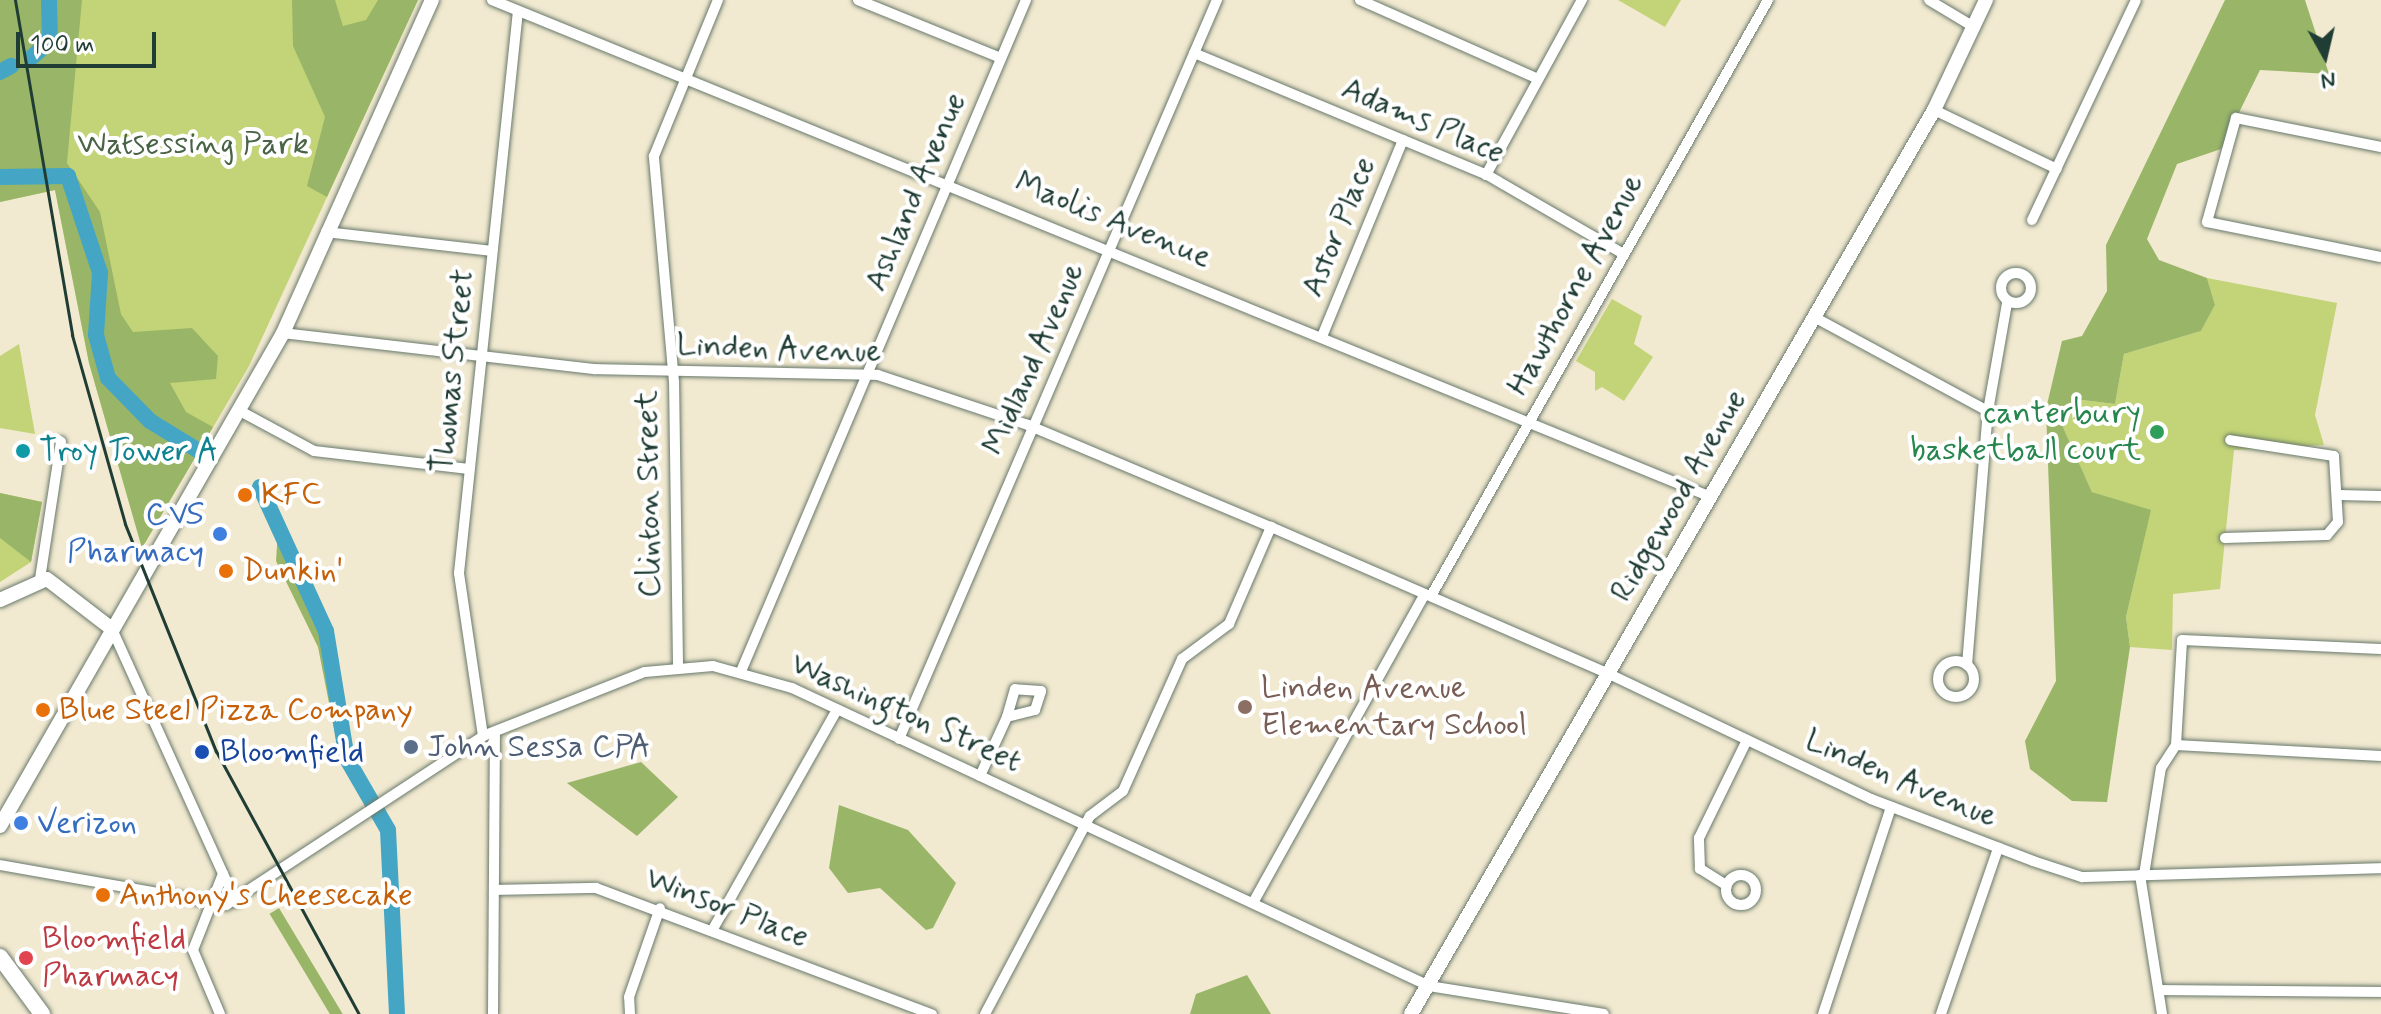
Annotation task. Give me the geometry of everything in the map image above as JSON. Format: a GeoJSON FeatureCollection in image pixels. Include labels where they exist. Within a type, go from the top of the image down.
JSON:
{"type":"FeatureCollection","features":[{"type":"Feature","properties":{"kind":"main road"},"geometry":{"type":"LineString","coordinates":[[0,957],[42,1014]]}},
{"type":"Feature","properties":{"kind":"street"},"geometry":{"type":"LineString","coordinates":[[0,826],[283,333],[432,0]]}},
{"type":"Feature","properties":{"kind":"street","name":"Maolis Avenue"},"geometry":{"type":"LineString","coordinates":[[492,0],[1323,334],[1711,497]]}},
{"type":"Feature","properties":{"kind":"street","name":"Clinton Street"},"geometry":{"type":"LineString","coordinates":[[678,665],[673,371],[654,156],[718,0]]}},
{"type":"Feature","properties":{"kind":"street"},"geometry":{"type":"LineString","coordinates":[[858,0],[1001,58]]}},
{"type":"Feature","properties":{"kind":"street","name":"Ashland Avenue"},"geometry":{"type":"LineString","coordinates":[[742,669],[1026,0]]}},
{"type":"Feature","properties":{"kind":"street","name":"Midland Avenue"},"geometry":{"type":"LineString","coordinates":[[899,739],[1217,0]]}},
{"type":"Feature","properties":{"kind":"street"},"geometry":{"type":"LineString","coordinates":[[1360,0],[1538,79]]}},
{"type":"Feature","properties":{"kind":"street"},"geometry":{"type":"LineString","coordinates":[[1486,175],[1582,0]]}},
{"type":"Feature","properties":{"kind":"street","name":"Hawthorne Avenue"},"geometry":{"type":"LineString","coordinates":[[1254,901],[1768,0]]}},
{"type":"Feature","properties":{"kind":"street"},"geometry":{"type":"LineString","coordinates":[[1929,0],[1974,27]]}},
{"type":"Feature","properties":{"kind":"street","name":"Ridgewood Avenue"},"geometry":{"type":"LineString","coordinates":[[1411,1014],[1934,110],[1986,0]]}},
{"type":"Feature","properties":{"kind":"street"},"geometry":{"type":"LineString","coordinates":[[2032,220],[2136,0]]}},
{"type":"Feature","properties":{"kind":"street","name":"Thomas Street"},"geometry":{"type":"LineString","coordinates":[[483,736],[459,573],[518,11]]}},
{"type":"Feature","properties":{"kind":"street","name":"Adams Place"},"geometry":{"type":"LineString","coordinates":[[1194,53],[1486,175],[1622,253]]}},
{"type":"Feature","properties":{"kind":"street"},"geometry":{"type":"LineString","coordinates":[[1934,110],[2057,169]]}},
{"type":"Feature","properties":{"kind":"street"},"geometry":{"type":"LineString","coordinates":[[2381,147],[2236,118],[2207,222],[2381,257]]}},
{"type":"Feature","properties":{"kind":"street","name":"Astor Place"},"geometry":{"type":"LineString","coordinates":[[1323,334],[1403,140]]}},
{"type":"Feature","properties":{"kind":"street"},"geometry":{"type":"LineString","coordinates":[[326,232],[492,251]]}},
{"type":"Feature","properties":{"kind":"street"},"geometry":{"type":"LineString","coordinates":[[1967,665],[1988,411],[2007,303]]}},
{"type":"Feature","properties":{"kind":"street"},"geometry":{"type":"LineString","coordinates":[[1814,317],[1988,411]]}},
{"type":"Feature","properties":{"kind":"street","name":"Linden Avenue"},"geometry":{"type":"LineString","coordinates":[[283,333],[480,358],[673,371],[866,375],[1032,427],[1609,674],[1891,807],[2082,877],[2381,868]]}},
{"type":"Feature","properties":{"kind":"street"},"geometry":{"type":"LineString","coordinates":[[240,411],[311,450],[469,469]]}},
{"type":"Feature","properties":{"kind":"street"},"geometry":{"type":"LineString","coordinates":[[2225,538],[2327,535],[2338,522],[2339,495],[2332,455],[2230,440]]}},
{"type":"Feature","properties":{"kind":"street"},"geometry":{"type":"LineString","coordinates":[[40,579],[61,442]]}},
{"type":"Feature","properties":{"kind":"street"},"geometry":{"type":"LineString","coordinates":[[2339,495],[2381,496]]}},
{"type":"Feature","properties":{"kind":"street"},"geometry":{"type":"LineString","coordinates":[[985,1014],[1085,823],[1123,791],[1182,659],[1229,624],[1271,527]]}},
{"type":"Feature","properties":{"kind":"street"},"geometry":{"type":"LineString","coordinates":[[40,579],[112,629],[236,902]]}},
{"type":"Feature","properties":{"kind":"street"},"geometry":{"type":"LineString","coordinates":[[0,600],[40,579]]}},
{"type":"Feature","properties":{"kind":"street"},"geometry":{"type":"LineString","coordinates":[[2162,1014],[2142,875],[2161,768],[2176,745],[2182,640],[2381,649]]}},
{"type":"Feature","properties":{"kind":"street","name":"Washington Street"},"geometry":{"type":"LineString","coordinates":[[0,865],[188,903],[208,905],[236,902],[483,736],[678,665],[742,669],[1085,823],[1429,986],[1604,1014]]}},
{"type":"Feature","properties":{"kind":"street"},"geometry":{"type":"LineString","coordinates":[[713,929],[837,710]]}},
{"type":"Feature","properties":{"kind":"street"},"geometry":{"type":"LineString","coordinates":[[980,776],[1007,717]]}},
{"type":"Feature","properties":{"kind":"street"},"geometry":{"type":"LineString","coordinates":[[493,1014],[497,890],[495,732]]}},
{"type":"Feature","properties":{"kind":"street"},"geometry":{"type":"LineString","coordinates":[[1726,885],[1700,869],[1697,849],[1747,740]]}},
{"type":"Feature","properties":{"kind":"street"},"geometry":{"type":"LineString","coordinates":[[2176,745],[2381,756]]}},
{"type":"Feature","properties":{"kind":"street"},"geometry":{"type":"LineString","coordinates":[[1823,1014],[1891,807]]}},
{"type":"Feature","properties":{"kind":"street"},"geometry":{"type":"LineString","coordinates":[[1941,1014],[1998,848]]}},
{"type":"Feature","properties":{"kind":"street"},"geometry":{"type":"LineString","coordinates":[[220,1014],[193,950],[223,873]]}},
{"type":"Feature","properties":{"kind":"street","name":"Winsor Place"},"geometry":{"type":"LineString","coordinates":[[497,890],[596,888],[660,908],[932,1014]]}},
{"type":"Feature","properties":{"kind":"street"},"geometry":{"type":"LineString","coordinates":[[630,1014],[629,997],[660,908]]}},
{"type":"Feature","properties":{"kind":"street"},"geometry":{"type":"LineString","coordinates":[[2159,990],[2381,992]]}},
{"type":"Feature","properties":{"kind":"green space","name":"Watsessing Park"},"geometry":{"type":"Polygon","coordinates":[[[0,0],[418,0],[249,366],[142,548],[89,363],[55,190],[0,202],[0,0]]]}},
{"type":"Feature","properties":{"kind":"green space"},"geometry":{"type":"Polygon","coordinates":[[[0,0],[82,0],[67,163],[100,212],[121,314],[133,332],[192,328],[218,356],[216,379],[170,383],[186,412],[213,427],[142,548],[89,363],[55,190],[0,202],[0,0]]]}},
{"type":"Feature","properties":{"kind":"green space"},"geometry":{"type":"Polygon","coordinates":[[[292,0],[335,0],[343,26],[366,20],[378,0],[418,0],[327,197],[307,186],[325,117],[293,46],[292,0]]]}},
{"type":"Feature","properties":{"kind":"green space"},"geometry":{"type":"Polygon","coordinates":[[[1618,0],[1681,0],[1665,27],[1618,0]]]}},
{"type":"Feature","properties":{"kind":"green space"},"geometry":{"type":"Polygon","coordinates":[[[2225,0],[2305,0],[2329,74],[2260,70],[2221,149],[2177,164],[2147,239],[2159,260],[2207,278],[2215,305],[2201,331],[2124,354],[2115,404],[2074,399],[2061,423],[2092,492],[2151,510],[2126,617],[2130,647],[2107,802],[2072,801],[2030,769],[2025,741],[2056,681],[2046,409],[2062,341],[2082,336],[2107,291],[2106,245],[2225,0]]]}},
{"type":"Feature","properties":{"kind":"green space"},"geometry":{"type":"Polygon","coordinates":[[[2207,278],[2337,303],[2315,415],[2324,445],[2234,450],[2220,589],[2173,594],[2172,650],[2130,647],[2126,617],[2150,511],[2092,492],[2061,424],[2074,399],[2115,404],[2124,354],[2201,331],[2215,305],[2207,278]]]}},
{"type":"Feature","properties":{"kind":"green space"},"geometry":{"type":"Polygon","coordinates":[[[1612,299],[1642,316],[1634,344],[1653,357],[1624,401],[1602,387],[1595,391],[1595,372],[1576,361],[1612,299]]]}},
{"type":"Feature","properties":{"kind":"green space"},"geometry":{"type":"Polygon","coordinates":[[[19,344],[35,434],[0,428],[0,356],[19,344]]]}},
{"type":"Feature","properties":{"kind":"green space"},"geometry":{"type":"Polygon","coordinates":[[[0,493],[42,502],[31,562],[0,582],[0,493]]]}},
{"type":"Feature","properties":{"kind":"green space"},"geometry":{"type":"Polygon","coordinates":[[[0,493],[42,502],[31,562],[0,538],[0,493]]]}},
{"type":"Feature","properties":{"kind":"green space"},"geometry":{"type":"Polygon","coordinates":[[[279,515],[335,649],[348,738],[339,754],[318,647],[276,561],[279,515]]]}},
{"type":"Feature","properties":{"kind":"green space"},"geometry":{"type":"Polygon","coordinates":[[[641,762],[678,797],[637,836],[567,783],[641,762]]]}},
{"type":"Feature","properties":{"kind":"green space"},"geometry":{"type":"Polygon","coordinates":[[[839,805],[908,830],[956,883],[933,928],[926,930],[880,888],[848,893],[829,868],[839,805]]]}},
{"type":"Feature","properties":{"kind":"green space"},"geometry":{"type":"Polygon","coordinates":[[[279,908],[343,1014],[330,1014],[270,914],[279,908]]]}},
{"type":"Feature","properties":{"kind":"green space"},"geometry":{"type":"Polygon","coordinates":[[[1247,975],[1271,1014],[1190,1014],[1196,994],[1247,975]]]}},
{"type":"Feature","properties":{"kind":"waterway"},"geometry":{"type":"LineString","coordinates":[[32,57],[50,41],[49,0]]}},
{"type":"Feature","properties":{"kind":"waterway"},"geometry":{"type":"LineString","coordinates":[[0,72],[11,66]]}},
{"type":"Feature","properties":{"kind":"waterway"},"geometry":{"type":"LineString","coordinates":[[0,177],[68,176],[100,273],[96,335],[108,378],[150,421],[199,451]]}},
{"type":"Feature","properties":{"kind":"waterway"},"geometry":{"type":"LineString","coordinates":[[260,487],[326,631],[347,759],[388,830],[397,1014]]}},
{"type":"Feature","properties":{"kind":"railway"},"geometry":{"type":"LineString","coordinates":[[15,0],[72,335],[125,524],[216,751],[359,1014]]}},
{"type":"Feature","properties":{"kind":"place","name":"canterbury basketball court"},"geometry":{"type":"Point","coordinates":[2157,432]}},
{"type":"Feature","properties":{"kind":"place","name":"Troy Tower A"},"geometry":{"type":"Point","coordinates":[23,451]}},
{"type":"Feature","properties":{"kind":"place","name":"KFC"},"geometry":{"type":"Point","coordinates":[245,495]}},
{"type":"Feature","properties":{"kind":"place","name":"CVS Pharmacy"},"geometry":{"type":"Point","coordinates":[220,534]}},
{"type":"Feature","properties":{"kind":"place","name":"Dunkin'"},"geometry":{"type":"Point","coordinates":[226,571]}},
{"type":"Feature","properties":{"kind":"place","name":"Linden Avenue Elementary School"},"geometry":{"type":"Point","coordinates":[1245,707]}},
{"type":"Feature","properties":{"kind":"place","name":"Blue Steel Pizza Company"},"geometry":{"type":"Point","coordinates":[43,710]}},
{"type":"Feature","properties":{"kind":"place","name":"John Sessa CPA"},"geometry":{"type":"Point","coordinates":[411,747]}},
{"type":"Feature","properties":{"kind":"place","name":"Bloomfield"},"geometry":{"type":"Point","coordinates":[202,752]}},
{"type":"Feature","properties":{"kind":"place","name":"Verizon"},"geometry":{"type":"Point","coordinates":[21,823]}},
{"type":"Feature","properties":{"kind":"place","name":"Anthony's Cheesecake"},"geometry":{"type":"Point","coordinates":[103,895]}},
{"type":"Feature","properties":{"kind":"place","name":"Bloomfield Pharmacy"},"geometry":{"type":"Point","coordinates":[26,958]}}]}
